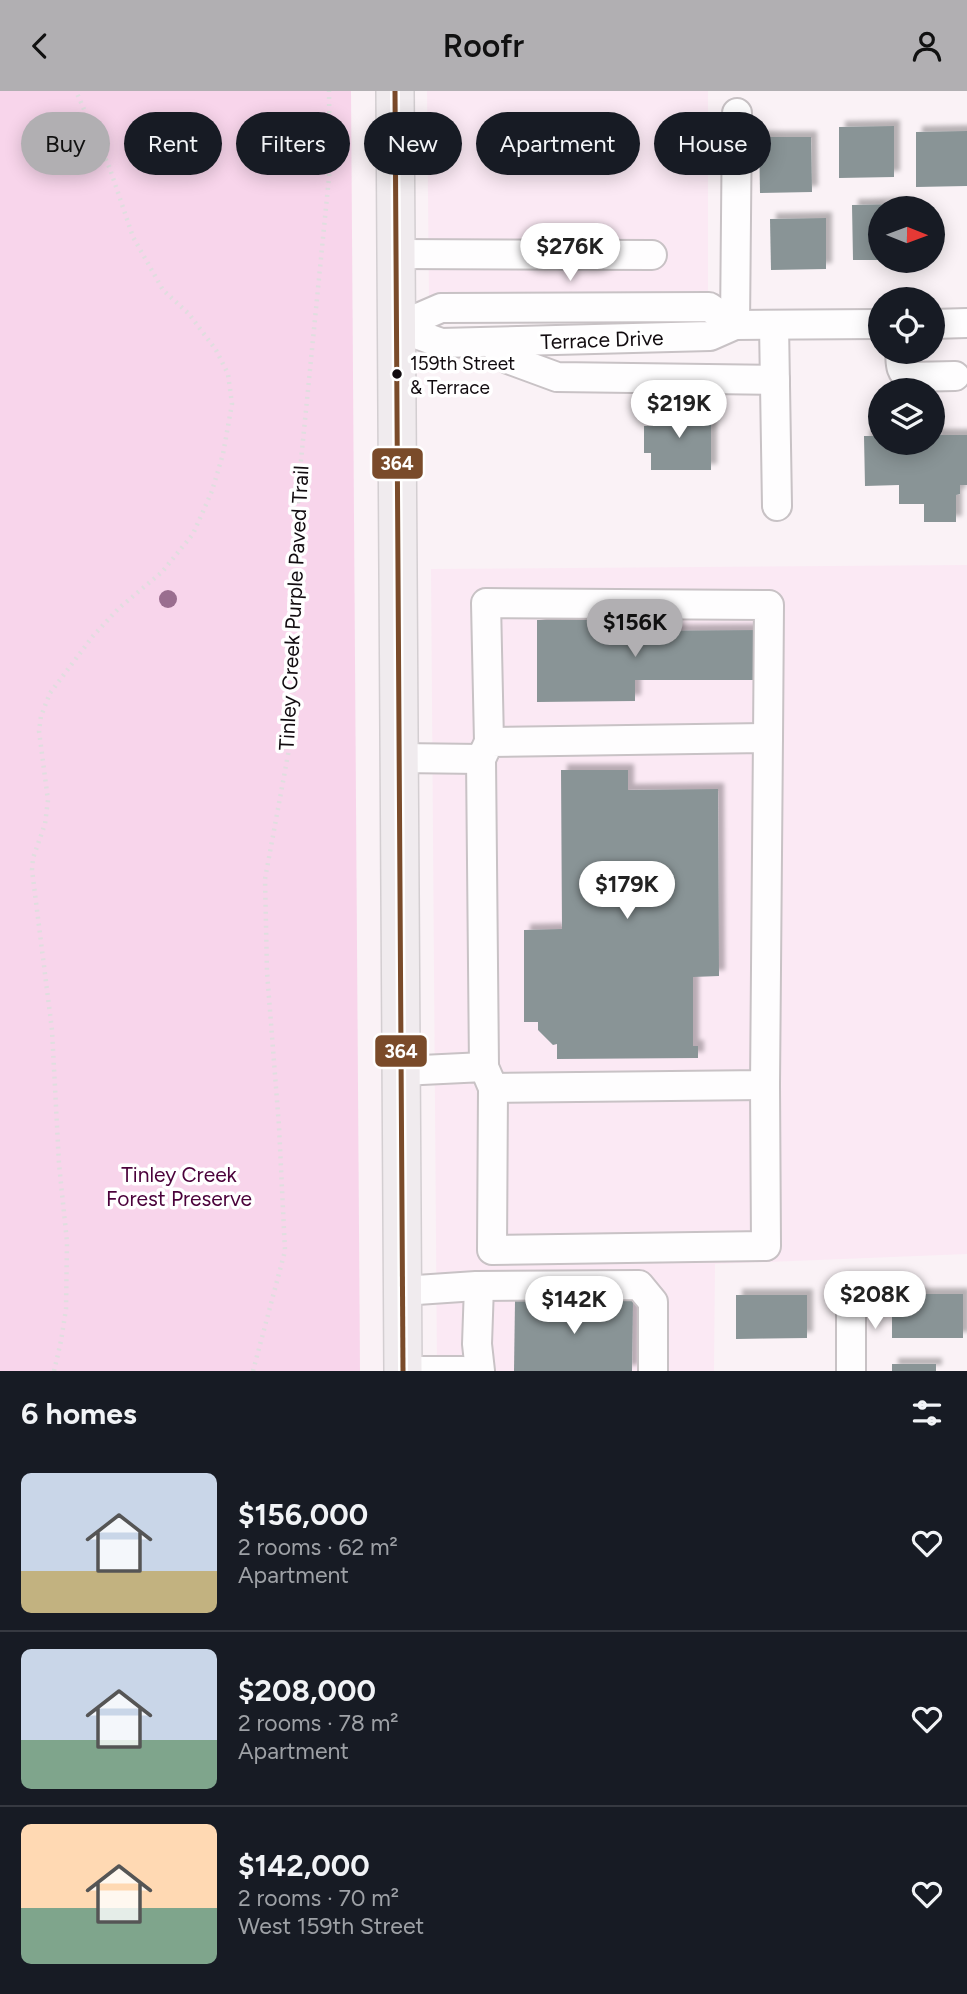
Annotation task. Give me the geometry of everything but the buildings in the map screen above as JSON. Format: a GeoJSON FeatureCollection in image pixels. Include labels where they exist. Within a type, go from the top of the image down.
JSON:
{"type":"FeatureCollection","features":[{"type":"Feature","properties":{"kind":"main road"},"geometry":{"type":"LineString","coordinates":[[395,91],[402,1371]]}},
{"type":"Feature","properties":{"kind":"street"},"geometry":{"type":"LineString","coordinates":[[736,325],[737,175]]}},
{"type":"Feature","properties":{"kind":"street"},"geometry":{"type":"LineString","coordinates":[[396,254],[652,255]]}},
{"type":"Feature","properties":{"kind":"street","name":"Terrace Drive"},"geometry":{"type":"LineString","coordinates":[[397,327],[441,308],[598,307],[709,307],[736,325]]}},
{"type":"Feature","properties":{"kind":"street"},"geometry":{"type":"LineString","coordinates":[[945,324],[967,323]]}},
{"type":"Feature","properties":{"kind":"street","name":"Terrace Drive"},"geometry":{"type":"LineString","coordinates":[[397,327],[441,343],[492,343],[710,337],[736,325],[868,324]]}},
{"type":"Feature","properties":{"kind":"street"},"geometry":{"type":"LineString","coordinates":[[774,325],[777,506]]}},
{"type":"Feature","properties":{"kind":"street"},"geometry":{"type":"LineString","coordinates":[[492,343],[508,359],[557,377],[775,380]]}},
{"type":"Feature","properties":{"kind":"street"},"geometry":{"type":"LineString","coordinates":[[902,364],[903,373],[909,377],[955,376]]}},
{"type":"Feature","properties":{"kind":"street"},"geometry":{"type":"LineString","coordinates":[[486,603],[768,605],[766,1246],[492,1250],[485,750],[486,603]]}},
{"type":"Feature","properties":{"kind":"street"},"geometry":{"type":"LineString","coordinates":[[399,758],[485,750],[768,738]]}},
{"type":"Feature","properties":{"kind":"street"},"geometry":{"type":"LineString","coordinates":[[401,1071],[489,1077],[765,1085]]}},
{"type":"Feature","properties":{"kind":"street"},"geometry":{"type":"LineString","coordinates":[[402,1291],[479,1286],[639,1286],[653,1302],[653,1371]]}},
{"type":"Feature","properties":{"kind":"street"},"geometry":{"type":"LineString","coordinates":[[479,1286],[477,1344],[480,1371]]}},
{"type":"Feature","properties":{"kind":"street"},"geometry":{"type":"LineString","coordinates":[[851,1291],[851,1371]]}},
{"type":"Feature","properties":{"kind":"street"},"geometry":{"type":"LineString","coordinates":[[402,1371],[463,1371]]}},
{"type":"Feature","properties":{"kind":"path"},"geometry":{"type":"LineString","coordinates":[[54,1371],[66,1309],[68,1242],[59,1164],[52,1030],[32,870],[33,858],[45,824],[48,800],[39,746],[41,716],[50,694],[93,636],[118,609],[162,572],[193,534],[212,492],[223,454],[232,404],[228,374],[216,350],[189,314],[163,290],[133,237],[110,169],[76,91]]}},
{"type":"Feature","properties":{"kind":"path","name":"Tinley Creek Purple Paved Trail"},"geometry":{"type":"LineString","coordinates":[[253,1371],[285,1251],[267,972],[265,879],[292,733],[298,589],[298,491],[330,167],[329,91]]}},
{"type":"Feature","properties":{"kind":"shaded area"},"geometry":{"type":"Polygon","coordinates":[[[427,91],[708,91],[708,112],[654,112],[654,175],[708,175],[708,294],[429,299],[428,175],[462,175],[462,112],[427,112],[427,91]]]}},
{"type":"Feature","properties":{"kind":"shaded area"},"geometry":{"type":"Polygon","coordinates":[[[967,565],[967,1254],[715,1264],[714,1371],[437,1371],[431,569],[967,565]]]}},
{"type":"Feature","properties":{"kind":"green space","name":"Tinley Creek Forest Preserve"},"geometry":{"type":"Polygon","coordinates":[[[0,91],[351,91],[360,1371],[0,1371],[0,91]]]}},
{"type":"Feature","properties":{"kind":"transit line","name":"364"},"geometry":{"type":"LineString","coordinates":[[395,91],[403,1371]]}},
{"type":"Feature","properties":{"kind":"place","name":"159th Street & Terrace"},"geometry":{"type":"Point","coordinates":[397,374]}}]}
